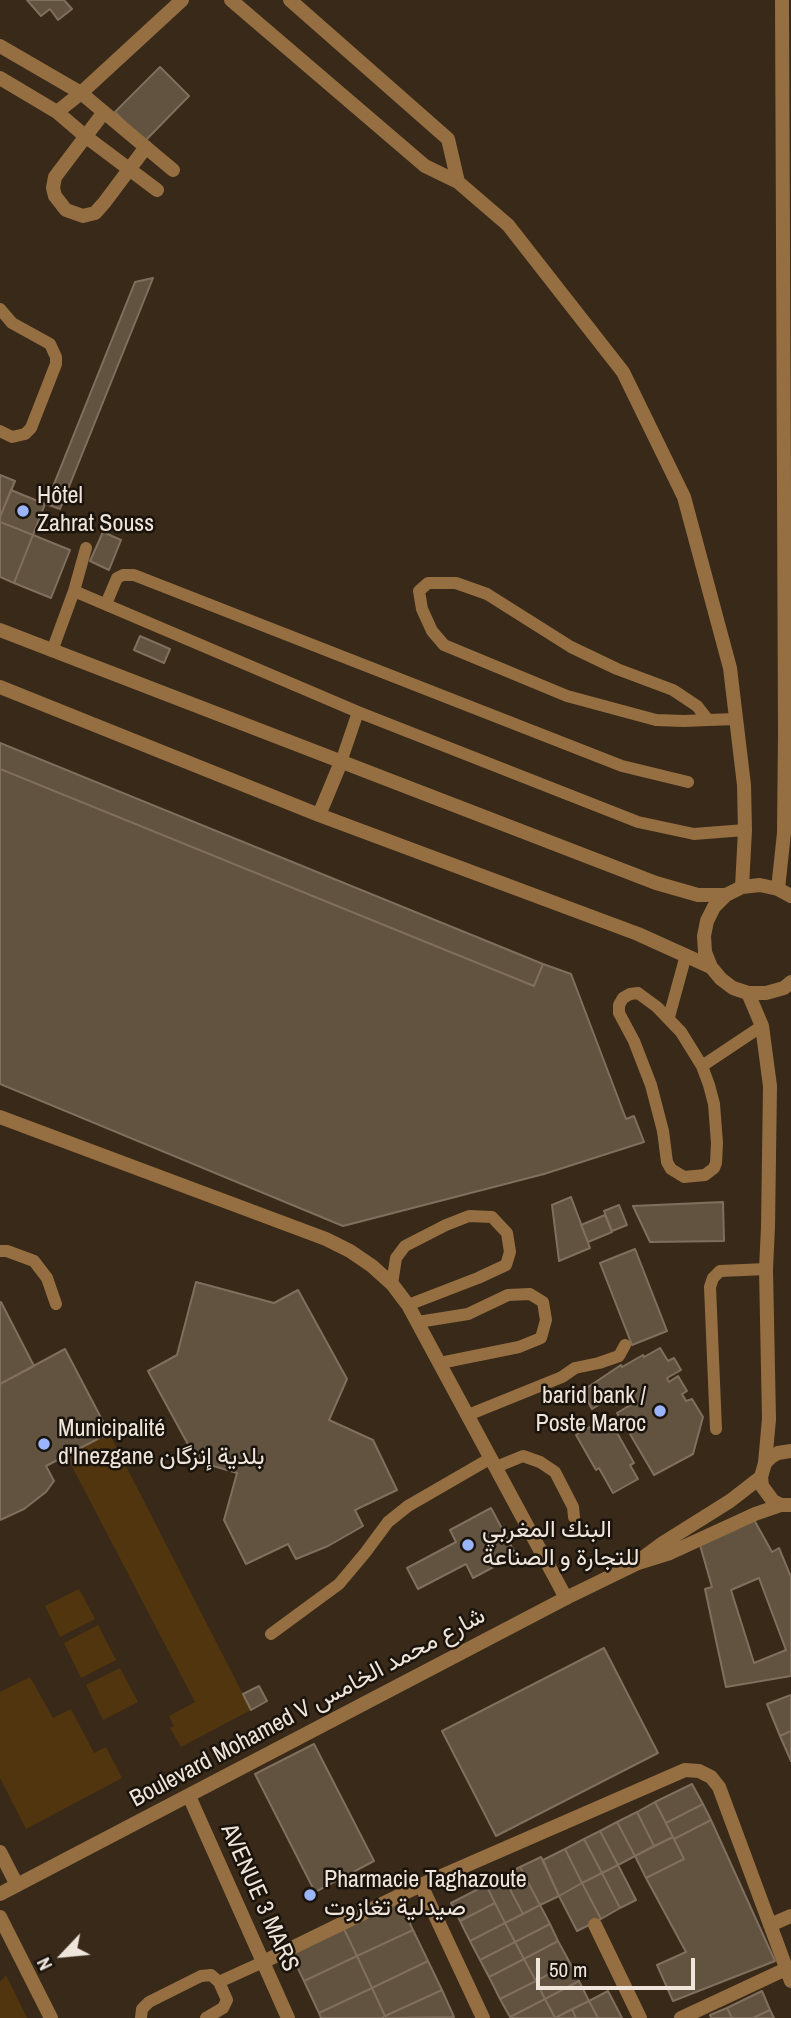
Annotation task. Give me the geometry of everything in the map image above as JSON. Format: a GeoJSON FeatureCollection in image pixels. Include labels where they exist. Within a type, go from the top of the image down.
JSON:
{"type":"FeatureCollection","features":[{"type":"Feature","properties":{"kind":"street"},"geometry":{"type":"LineString","coordinates":[[57,112],[182,0]]}},
{"type":"Feature","properties":{"kind":"street"},"geometry":{"type":"LineString","coordinates":[[231,0],[425,166],[458,182],[508,225],[623,372],[684,497],[730,668],[744,785],[742,887]]}},
{"type":"Feature","properties":{"kind":"street"},"geometry":{"type":"LineString","coordinates":[[290,0],[448,139],[458,182]]}},
{"type":"Feature","properties":{"kind":"street"},"geometry":{"type":"LineString","coordinates":[[782,0],[787,889],[760,885],[742,887],[726,895],[714,907],[707,921],[705,952],[711,967],[733,988],[748,993],[766,993],[784,988],[791,982]]}},
{"type":"Feature","properties":{"kind":"street"},"geometry":{"type":"LineString","coordinates":[[0,46],[81,93],[173,170]]}},
{"type":"Feature","properties":{"kind":"street"},"geometry":{"type":"LineString","coordinates":[[0,78],[57,112],[157,190]]}},
{"type":"Feature","properties":{"kind":"street"},"geometry":{"type":"LineString","coordinates":[[104,112],[55,177],[55,196],[65,210],[83,216],[95,213],[146,147]]}},
{"type":"Feature","properties":{"kind":"street"},"geometry":{"type":"LineString","coordinates":[[0,630],[656,883],[698,895],[726,895]]}},
{"type":"Feature","properties":{"kind":"street"},"geometry":{"type":"LineString","coordinates":[[0,687],[320,815],[638,934],[711,967]]}},
{"type":"Feature","properties":{"kind":"street"},"geometry":{"type":"LineString","coordinates":[[320,815],[341,762]]}},
{"type":"Feature","properties":{"kind":"street"},"geometry":{"type":"LineString","coordinates":[[748,993],[762,1026],[770,1086],[766,1269],[769,1419],[762,1486],[773,1501],[788,1506]]}},
{"type":"Feature","properties":{"kind":"street"},"geometry":{"type":"LineString","coordinates":[[2,1119],[326,1239],[372,1266],[392,1284],[418,1322],[566,1598]]}},
{"type":"Feature","properties":{"kind":"street","name":"Boulevard Mohamed V شارع محمد الخامس"},"geometry":{"type":"LineString","coordinates":[[638,1563],[663,1543],[730,1502],[778,1453],[791,1451]]}},
{"type":"Feature","properties":{"kind":"street","name":"Boulevard Mohamed V شارع محمد الخامس"},"geometry":{"type":"LineString","coordinates":[[0,1894],[566,1598],[638,1563],[670,1553],[755,1514],[788,1506]]}},
{"type":"Feature","properties":{"kind":"street"},"geometry":{"type":"LineString","coordinates":[[263,1962],[421,1885],[685,1770],[699,1771],[711,1777],[719,1787],[789,1975],[681,2018]]}},
{"type":"Feature","properties":{"kind":"street","name":"AVENUE 3 MARS"},"geometry":{"type":"LineString","coordinates":[[189,1796],[288,2018]]}},
{"type":"Feature","properties":{"kind":"street"},"geometry":{"type":"LineString","coordinates":[[0,1852],[17,1885]]}},
{"type":"Feature","properties":{"kind":"street"},"geometry":{"type":"LineString","coordinates":[[421,1885],[483,2018]]}},
{"type":"Feature","properties":{"kind":"street"},"geometry":{"type":"LineString","coordinates":[[770,1925],[791,1916]]}},
{"type":"Feature","properties":{"kind":"street"},"geometry":{"type":"LineString","coordinates":[[0,1917],[51,2018]]}},
{"type":"Feature","properties":{"kind":"street"},"geometry":{"type":"LineString","coordinates":[[595,1925],[640,2018]]}},
{"type":"Feature","properties":{"kind":"lane"},"geometry":{"type":"LineString","coordinates":[[0,309],[12,323],[50,344],[56,357],[56,364],[31,428],[25,434],[12,437],[0,431]]}},
{"type":"Feature","properties":{"kind":"lane"},"geometry":{"type":"LineString","coordinates":[[52,651],[86,548]]}},
{"type":"Feature","properties":{"kind":"lane"},"geometry":{"type":"LineString","coordinates":[[106,604],[117,579],[123,575],[134,575],[622,766],[688,782]]}},
{"type":"Feature","properties":{"kind":"lane"},"geometry":{"type":"LineString","coordinates":[[708,720],[697,706],[673,690],[617,669],[571,647],[487,594],[456,583],[428,583],[419,591],[422,609],[432,631],[443,645],[567,696],[656,720],[708,720],[736,719]]}},
{"type":"Feature","properties":{"kind":"lane"},"geometry":{"type":"LineString","coordinates":[[74,591],[358,712],[638,822],[694,834],[745,830]]}},
{"type":"Feature","properties":{"kind":"lane"},"geometry":{"type":"LineString","coordinates":[[341,762],[358,712]]}},
{"type":"Feature","properties":{"kind":"lane"},"geometry":{"type":"LineString","coordinates":[[668,1017],[686,955]]}},
{"type":"Feature","properties":{"kind":"lane"},"geometry":{"type":"LineString","coordinates":[[638,993],[668,1017],[681,1032],[702,1066],[714,1104],[718,1143],[716,1163],[705,1175],[684,1177],[671,1169],[667,1162],[663,1131],[651,1085],[634,1041],[619,1013],[619,1005],[623,998],[638,993]]}},
{"type":"Feature","properties":{"kind":"lane"},"geometry":{"type":"LineString","coordinates":[[702,1066],[762,1026]]}},
{"type":"Feature","properties":{"kind":"lane"},"geometry":{"type":"LineString","coordinates":[[392,1284],[396,1258],[405,1246],[446,1225],[469,1216],[492,1217],[507,1233],[510,1252],[506,1265],[408,1305]]}},
{"type":"Feature","properties":{"kind":"lane"},"geometry":{"type":"LineString","coordinates":[[0,1251],[34,1261],[47,1278],[56,1304]]}},
{"type":"Feature","properties":{"kind":"lane"},"geometry":{"type":"LineString","coordinates":[[716,1429],[710,1287],[713,1278],[720,1271],[766,1269]]}},
{"type":"Feature","properties":{"kind":"lane"},"geometry":{"type":"LineString","coordinates":[[418,1322],[468,1314],[508,1295],[530,1294],[543,1302],[546,1320],[541,1338],[519,1347],[440,1363]]}},
{"type":"Feature","properties":{"kind":"lane"},"geometry":{"type":"LineString","coordinates":[[468,1415],[562,1377],[575,1368],[618,1356],[625,1345]]}},
{"type":"Feature","properties":{"kind":"lane"},"geometry":{"type":"LineString","coordinates":[[271,1634],[339,1584],[388,1522],[408,1506],[493,1463],[523,1456],[540,1462],[555,1472],[573,1507],[574,1517]]}},
{"type":"Feature","properties":{"kind":"lane"},"geometry":{"type":"LineString","coordinates":[[219,1982],[263,1962]]}},
{"type":"Feature","properties":{"kind":"lane"},"geometry":{"type":"LineString","coordinates":[[141,2018],[145,2005],[201,1976],[211,1975],[219,1982],[226,1996],[226,2005],[206,2018]]}},
{"type":"Feature","properties":{"kind":"shaded area"},"geometry":{"type":"Polygon","coordinates":[[[109,1433],[251,1710],[181,1747],[170,1728],[174,1726],[169,1716],[195,1702],[66,1455],[109,1433]]]}},
{"type":"Feature","properties":{"kind":"shaded area"},"geometry":{"type":"Polygon","coordinates":[[[79,1589],[95,1619],[60,1637],[45,1606],[79,1589]]]}},
{"type":"Feature","properties":{"kind":"shaded area"},"geometry":{"type":"Polygon","coordinates":[[[98,1625],[116,1660],[81,1678],[64,1643],[98,1625]]]}},
{"type":"Feature","properties":{"kind":"shaded area"},"geometry":{"type":"Polygon","coordinates":[[[120,1668],[138,1702],[103,1720],[86,1685],[120,1668]]]}},
{"type":"Feature","properties":{"kind":"shaded area"},"geometry":{"type":"Polygon","coordinates":[[[30,1677],[53,1718],[71,1709],[94,1753],[106,1747],[122,1778],[26,1829],[0,1778],[0,1692],[30,1677]]]}},
{"type":"Feature","properties":{"kind":"shaded area"},"geometry":{"type":"Polygon","coordinates":[[[6,1975],[27,2018],[0,2018],[0,1982],[6,1975]]]}},
{"type":"Feature","properties":{"kind":"building"},"geometry":{"type":"Polygon","coordinates":[[[27,0],[64,0],[72,9],[58,20],[50,9],[41,16],[27,0]]]}},
{"type":"Feature","properties":{"kind":"building"},"geometry":{"type":"Polygon","coordinates":[[[160,67],[189,96],[144,142],[115,112],[160,67]]]}},
{"type":"Feature","properties":{"kind":"building"},"geometry":{"type":"Polygon","coordinates":[[[153,278],[60,509],[46,504],[135,282],[153,278]]]}},
{"type":"Feature","properties":{"kind":"building"},"geometry":{"type":"Polygon","coordinates":[[[0,475],[15,481],[0,517],[0,475]]]}},
{"type":"Feature","properties":{"kind":"building","name":"Hôtel Zahrat Souss"},"geometry":{"type":"Polygon","coordinates":[[[11,490],[45,504],[33,535],[0,522],[11,490]]]}},
{"type":"Feature","properties":{"kind":"building"},"geometry":{"type":"Polygon","coordinates":[[[0,522],[33,535],[14,583],[0,577],[0,522]]]}},
{"type":"Feature","properties":{"kind":"building"},"geometry":{"type":"Polygon","coordinates":[[[103,532],[121,540],[109,570],[90,561],[103,532]]]}},
{"type":"Feature","properties":{"kind":"building"},"geometry":{"type":"Polygon","coordinates":[[[33,535],[70,550],[51,598],[14,583],[33,535]]]}},
{"type":"Feature","properties":{"kind":"building"},"geometry":{"type":"Polygon","coordinates":[[[140,636],[170,649],[164,663],[134,650],[140,636]]]}},
{"type":"Feature","properties":{"kind":"building"},"geometry":{"type":"Polygon","coordinates":[[[0,743],[543,964],[534,986],[0,769],[0,743]]]}},
{"type":"Feature","properties":{"kind":"building"},"geometry":{"type":"Polygon","coordinates":[[[0,769],[534,986],[543,964],[571,974],[626,1119],[634,1116],[644,1142],[544,1174],[343,1226],[0,1084],[0,769]]]}},
{"type":"Feature","properties":{"kind":"building"},"geometry":{"type":"Polygon","coordinates":[[[571,1197],[590,1248],[559,1261],[552,1205],[571,1197]]]}},
{"type":"Feature","properties":{"kind":"building"},"geometry":{"type":"Polygon","coordinates":[[[723,1202],[724,1241],[650,1242],[633,1206],[723,1202]]]}},
{"type":"Feature","properties":{"kind":"building"},"geometry":{"type":"Polygon","coordinates":[[[619,1205],[627,1225],[612,1231],[604,1211],[619,1205]]]}},
{"type":"Feature","properties":{"kind":"building"},"geometry":{"type":"Polygon","coordinates":[[[605,1215],[612,1232],[588,1242],[581,1225],[605,1215]]]}},
{"type":"Feature","properties":{"kind":"building"},"geometry":{"type":"Polygon","coordinates":[[[635,1249],[667,1331],[632,1345],[600,1263],[635,1249]]]}},
{"type":"Feature","properties":{"kind":"building"},"geometry":{"type":"Polygon","coordinates":[[[196,1282],[274,1303],[298,1290],[347,1379],[329,1420],[373,1440],[397,1490],[355,1510],[363,1526],[328,1546],[296,1559],[288,1544],[246,1564],[224,1520],[237,1473],[197,1461],[148,1371],[177,1355],[196,1282]]]}},
{"type":"Feature","properties":{"kind":"building"},"geometry":{"type":"Polygon","coordinates":[[[0,1303],[34,1366],[0,1384],[0,1303]]]}},
{"type":"Feature","properties":{"kind":"building","name":"barid bank / Poste Maroc"},"geometry":{"type":"Polygon","coordinates":[[[660,1348],[668,1361],[674,1358],[681,1370],[667,1378],[669,1382],[678,1376],[687,1391],[682,1394],[686,1401],[692,1399],[703,1417],[693,1454],[654,1475],[630,1434],[635,1431],[631,1425],[626,1428],[617,1413],[632,1404],[628,1398],[616,1405],[612,1397],[592,1409],[582,1391],[621,1365],[622,1367],[660,1348]]]}},
{"type":"Feature","properties":{"kind":"building","name":"Municipalité d'Inezgane بلدية إنزگان"},"geometry":{"type":"Polygon","coordinates":[[[65,1349],[109,1433],[46,1466],[54,1481],[46,1492],[24,1509],[0,1520],[0,1384],[65,1349]]]}},
{"type":"Feature","properties":{"kind":"building"},"geometry":{"type":"Polygon","coordinates":[[[604,1419],[612,1433],[616,1431],[634,1463],[630,1465],[638,1479],[613,1493],[576,1435],[604,1419]]]}},
{"type":"Feature","properties":{"kind":"building"},"geometry":{"type":"Polygon","coordinates":[[[491,1508],[516,1555],[473,1578],[466,1564],[418,1589],[407,1568],[456,1542],[450,1530],[491,1508]]]}},
{"type":"Feature","properties":{"kind":"building"},"geometry":{"type":"Polygon","coordinates":[[[753,1518],[772,1552],[779,1548],[791,1577],[791,1676],[726,1687],[705,1589],[712,1587],[700,1545],[753,1518]],[[759,1578],[731,1590],[754,1663],[786,1650],[759,1578]]]}},
{"type":"Feature","properties":{"kind":"building"},"geometry":{"type":"Polygon","coordinates":[[[604,1648],[658,1753],[496,1836],[442,1731],[604,1648]]]}},
{"type":"Feature","properties":{"kind":"building"},"geometry":{"type":"Polygon","coordinates":[[[259,1686],[267,1701],[251,1710],[243,1694],[259,1686]]]}},
{"type":"Feature","properties":{"kind":"building"},"geometry":{"type":"Polygon","coordinates":[[[791,1695],[791,1731],[780,1736],[767,1704],[791,1695]]]}},
{"type":"Feature","properties":{"kind":"building"},"geometry":{"type":"Polygon","coordinates":[[[791,1731],[791,1761],[780,1736],[791,1731]]]}},
{"type":"Feature","properties":{"kind":"building"},"geometry":{"type":"Polygon","coordinates":[[[314,1744],[374,1861],[315,1892],[255,1774],[314,1744]]]}},
{"type":"Feature","properties":{"kind":"building"},"geometry":{"type":"Polygon","coordinates":[[[692,1784],[703,1804],[666,1823],[655,1802],[692,1784]]]}},
{"type":"Feature","properties":{"kind":"building"},"geometry":{"type":"Polygon","coordinates":[[[655,1802],[673,1837],[654,1846],[637,1812],[655,1802]]]}},
{"type":"Feature","properties":{"kind":"building"},"geometry":{"type":"Polygon","coordinates":[[[703,1804],[711,1820],[674,1839],[666,1823],[703,1804]]]}},
{"type":"Feature","properties":{"kind":"building"},"geometry":{"type":"Polygon","coordinates":[[[637,1812],[654,1846],[635,1856],[617,1822],[637,1812]]]}},
{"type":"Feature","properties":{"kind":"building"},"geometry":{"type":"Polygon","coordinates":[[[711,1820],[775,1961],[673,2001],[657,1965],[686,1952],[646,1878],[684,1859],[674,1839],[711,1820]]]}},
{"type":"Feature","properties":{"kind":"building"},"geometry":{"type":"Polygon","coordinates":[[[617,1822],[635,1856],[618,1865],[600,1831],[617,1822]]]}},
{"type":"Feature","properties":{"kind":"building"},"geometry":{"type":"Polygon","coordinates":[[[600,1831],[618,1865],[602,1873],[584,1839],[600,1831]]]}},
{"type":"Feature","properties":{"kind":"building"},"geometry":{"type":"Polygon","coordinates":[[[673,1837],[684,1859],[646,1878],[635,1856],[673,1837]]]}},
{"type":"Feature","properties":{"kind":"building"},"geometry":{"type":"Polygon","coordinates":[[[584,1839],[602,1873],[582,1883],[565,1849],[584,1839]]]}},
{"type":"Feature","properties":{"kind":"building"},"geometry":{"type":"Polygon","coordinates":[[[565,1849],[582,1883],[559,1896],[543,1860],[565,1849]]]}},
{"type":"Feature","properties":{"kind":"building"},"geometry":{"type":"Polygon","coordinates":[[[541,1857],[559,1896],[540,1905],[520,1867],[541,1857]]]}},
{"type":"Feature","properties":{"kind":"building"},"geometry":{"type":"Polygon","coordinates":[[[618,1865],[636,1900],[620,1908],[602,1873],[618,1865]]]}},
{"type":"Feature","properties":{"kind":"building"},"geometry":{"type":"Polygon","coordinates":[[[520,1867],[540,1905],[523,1914],[503,1876],[520,1867]]]}},
{"type":"Feature","properties":{"kind":"building"},"geometry":{"type":"Polygon","coordinates":[[[602,1873],[620,1908],[601,1919],[582,1883],[602,1873]]]}},
{"type":"Feature","properties":{"kind":"building"},"geometry":{"type":"Polygon","coordinates":[[[503,1876],[523,1914],[505,1923],[486,1885],[503,1876]]]}},
{"type":"Feature","properties":{"kind":"building"},"geometry":{"type":"Polygon","coordinates":[[[582,1883],[601,1919],[577,1931],[559,1896],[582,1883]]]}},
{"type":"Feature","properties":{"kind":"building"},"geometry":{"type":"Polygon","coordinates":[[[486,1885],[495,1903],[460,1921],[451,1903],[486,1885]]]}},
{"type":"Feature","properties":{"kind":"building"},"geometry":{"type":"Polygon","coordinates":[[[400,1902],[413,1930],[357,1956],[344,1929],[400,1902]]]}},
{"type":"Feature","properties":{"kind":"building"},"geometry":{"type":"Polygon","coordinates":[[[495,1903],[505,1923],[470,1941],[460,1921],[495,1903]]]}},
{"type":"Feature","properties":{"kind":"building"},"geometry":{"type":"Polygon","coordinates":[[[540,1905],[550,1924],[515,1942],[505,1923],[540,1905]]]}},
{"type":"Feature","properties":{"kind":"building"},"geometry":{"type":"Polygon","coordinates":[[[505,1923],[515,1942],[480,1960],[470,1941],[505,1923]]]}},
{"type":"Feature","properties":{"kind":"building"},"geometry":{"type":"Polygon","coordinates":[[[550,1924],[558,1941],[524,1959],[515,1942],[550,1924]]]}},
{"type":"Feature","properties":{"kind":"building"},"geometry":{"type":"Polygon","coordinates":[[[344,1929],[357,1956],[304,1981],[291,1954],[344,1929]]]}},
{"type":"Feature","properties":{"kind":"building"},"geometry":{"type":"Polygon","coordinates":[[[413,1930],[428,1961],[372,1988],[357,1956],[413,1930]]]}},
{"type":"Feature","properties":{"kind":"building"},"geometry":{"type":"Polygon","coordinates":[[[558,1941],[570,1963],[536,1981],[524,1959],[558,1941]]]}},
{"type":"Feature","properties":{"kind":"building"},"geometry":{"type":"Polygon","coordinates":[[[515,1942],[524,1959],[489,1977],[480,1960],[515,1942]]]}},
{"type":"Feature","properties":{"kind":"building"},"geometry":{"type":"Polygon","coordinates":[[[357,1956],[372,1988],[319,2013],[304,1981],[357,1956]]]}},
{"type":"Feature","properties":{"kind":"building"},"geometry":{"type":"Polygon","coordinates":[[[524,1959],[536,1981],[500,1999],[489,1977],[524,1959]]]}},
{"type":"Feature","properties":{"kind":"building"},"geometry":{"type":"Polygon","coordinates":[[[428,1961],[442,1990],[385,2016],[372,1988],[428,1961]]]}},
{"type":"Feature","properties":{"kind":"building"},"geometry":{"type":"Polygon","coordinates":[[[570,1963],[579,1981],[545,1999],[536,1981],[570,1963]]]}},
{"type":"Feature","properties":{"kind":"building"},"geometry":{"type":"Polygon","coordinates":[[[536,1981],[545,1999],[510,2017],[500,1999],[536,1981]]]}},
{"type":"Feature","properties":{"kind":"building"},"geometry":{"type":"Polygon","coordinates":[[[579,1981],[589,2001],[555,2018],[545,1999],[579,1981]]]}},
{"type":"Feature","properties":{"kind":"building"},"geometry":{"type":"Polygon","coordinates":[[[372,1988],[385,2016],[382,2018],[321,2018],[319,2013],[372,1988]]]}},
{"type":"Feature","properties":{"kind":"building"},"geometry":{"type":"Polygon","coordinates":[[[442,1990],[454,2017],[385,2016],[442,1990]]]}},
{"type":"Feature","properties":{"kind":"building"},"geometry":{"type":"Polygon","coordinates":[[[608,1991],[622,2018],[598,2018],[589,2001],[608,1991]]]}},
{"type":"Feature","properties":{"kind":"building"},"geometry":{"type":"Polygon","coordinates":[[[762,1991],[770,2010],[753,2018],[732,2018],[727,2008],[762,1991]]]}},
{"type":"Feature","properties":{"kind":"building"},"geometry":{"type":"Polygon","coordinates":[[[545,1999],[555,2018],[510,2018],[510,2017],[545,1999]]]}},
{"type":"Feature","properties":{"kind":"building"},"geometry":{"type":"Polygon","coordinates":[[[589,2001],[598,2018],[576,2018],[572,2009],[589,2001]]]}},
{"type":"Feature","properties":{"kind":"building"},"geometry":{"type":"Polygon","coordinates":[[[727,2008],[732,2018],[711,2018],[710,2015],[727,2008]]]}},
{"type":"Feature","properties":{"kind":"building"},"geometry":{"type":"Polygon","coordinates":[[[572,2009],[576,2018],[555,2018],[572,2009]]]}},
{"type":"Feature","properties":{"kind":"building"},"geometry":{"type":"Polygon","coordinates":[[[770,2010],[774,2018],[753,2018],[770,2010]]]}},
{"type":"Feature","properties":{"kind":"place","name":"Hôtel Zahrat Souss"},"geometry":{"type":"Point","coordinates":[23,511]}},
{"type":"Feature","properties":{"kind":"place","name":"barid bank / Poste Maroc"},"geometry":{"type":"Point","coordinates":[660,1411]}},
{"type":"Feature","properties":{"kind":"place","name":"Municipalité d'Inezgane بلدية إنزگان"},"geometry":{"type":"Point","coordinates":[44,1444]}},
{"type":"Feature","properties":{"kind":"place","name":"البنك المغربي للتجارة و الصناعة"},"geometry":{"type":"Point","coordinates":[468,1545]}},
{"type":"Feature","properties":{"kind":"place","name":"Pharmacie Taghazoute صيدلية تغازوت"},"geometry":{"type":"Point","coordinates":[310,1895]}}]}
